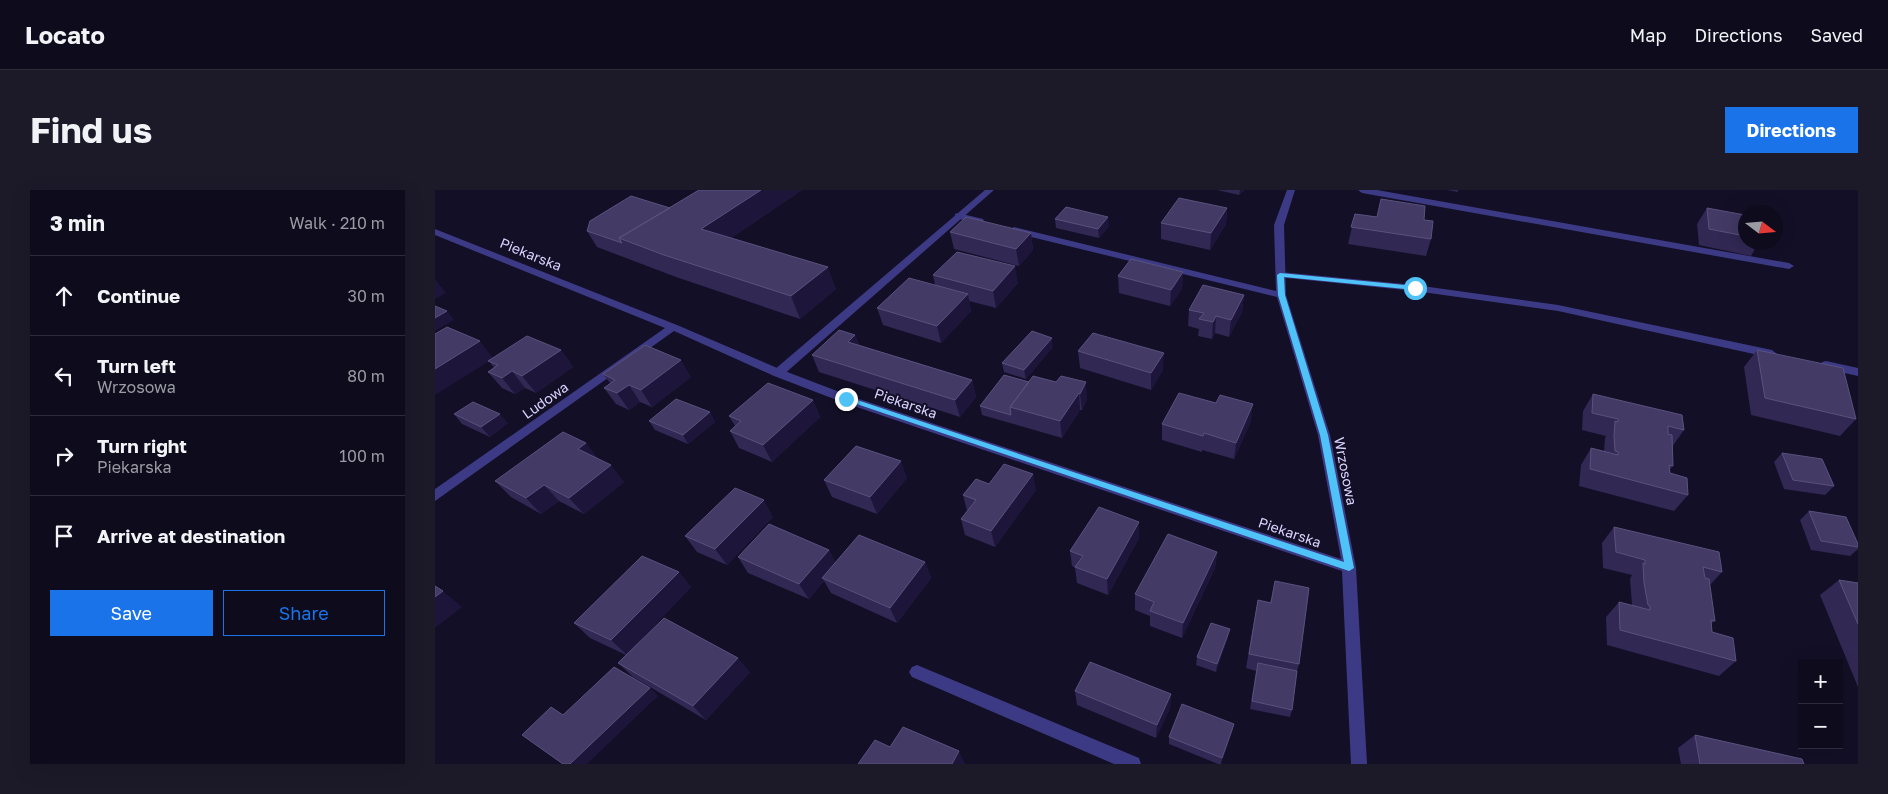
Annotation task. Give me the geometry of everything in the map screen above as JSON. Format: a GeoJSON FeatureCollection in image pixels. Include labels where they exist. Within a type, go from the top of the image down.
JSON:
{"type":"FeatureCollection","features":[{"type":"Feature","properties":{"kind":"street"},"geometry":{"type":"LineString","coordinates":[[778,373],[990,190]]}},
{"type":"Feature","properties":{"kind":"street","name":"Wrzosowa"},"geometry":{"type":"LineString","coordinates":[[1291,190],[1279,225],[1281,295],[1324,435],[1349,568],[1359,764]]}},
{"type":"Feature","properties":{"kind":"street"},"geometry":{"type":"LineString","coordinates":[[1362,190],[1789,266]]}},
{"type":"Feature","properties":{"kind":"street"},"geometry":{"type":"LineString","coordinates":[[958,216],[987,223]]}},
{"type":"Feature","properties":{"kind":"street"},"geometry":{"type":"LineString","coordinates":[[1006,228],[1281,295]]}},
{"type":"Feature","properties":{"kind":"street","name":"Piekarska"},"geometry":{"type":"LineString","coordinates":[[435,232],[673,328],[778,373],[846,399],[1349,568]]}},
{"type":"Feature","properties":{"kind":"street"},"geometry":{"type":"LineString","coordinates":[[1280,275],[1415,288],[1558,308],[1781,356]]}},
{"type":"Feature","properties":{"kind":"street","name":"Ludowa"},"geometry":{"type":"LineString","coordinates":[[435,496],[673,328]]}},
{"type":"Feature","properties":{"kind":"street"},"geometry":{"type":"LineString","coordinates":[[1819,364],[1858,372]]}},
{"type":"Feature","properties":{"kind":"street"},"geometry":{"type":"LineString","coordinates":[[917,672],[1133,764]]}},
{"type":"Feature","properties":{"kind":"building"},"geometry":{"type":"Polygon","coordinates":[[[699,190],[761,190],[701,229],[828,267],[791,296],[664,255],[619,238],[699,190]]]}},
{"type":"Feature","properties":{"kind":"building"},"geometry":{"type":"Polygon","coordinates":[[[631,196],[670,208],[619,238],[622,243],[587,231],[590,221],[631,196]]]}},
{"type":"Feature","properties":{"kind":"building"},"geometry":{"type":"Polygon","coordinates":[[[1179,198],[1227,208],[1211,233],[1161,223],[1179,198]]]}},
{"type":"Feature","properties":{"kind":"building"},"geometry":{"type":"Polygon","coordinates":[[[1381,199],[1425,206],[1424,220],[1433,221],[1431,239],[1351,227],[1355,214],[1377,217],[1381,199]]]}},
{"type":"Feature","properties":{"kind":"building"},"geometry":{"type":"Polygon","coordinates":[[[1066,207],[1108,217],[1098,229],[1055,219],[1066,207]]]}},
{"type":"Feature","properties":{"kind":"building"},"geometry":{"type":"Polygon","coordinates":[[[1707,208],[1738,214],[1738,235],[1709,229],[1707,208]]]}},
{"type":"Feature","properties":{"kind":"building"},"geometry":{"type":"Polygon","coordinates":[[[966,217],[1031,233],[1016,249],[950,232],[966,217]]]}},
{"type":"Feature","properties":{"kind":"building"},"geometry":{"type":"Polygon","coordinates":[[[957,252],[1015,266],[993,291],[933,275],[957,252]]]}},
{"type":"Feature","properties":{"kind":"building"},"geometry":{"type":"Polygon","coordinates":[[[1131,259],[1183,272],[1171,290],[1118,276],[1131,259]]]}},
{"type":"Feature","properties":{"kind":"building"},"geometry":{"type":"Polygon","coordinates":[[[909,278],[968,294],[937,326],[877,308],[909,278]]]}},
{"type":"Feature","properties":{"kind":"building"},"geometry":{"type":"Polygon","coordinates":[[[1203,285],[1244,295],[1231,320],[1216,316],[1213,322],[1199,319],[1204,313],[1189,310],[1203,285]]]}},
{"type":"Feature","properties":{"kind":"building"},"geometry":{"type":"Polygon","coordinates":[[[435,306],[447,311],[435,318],[435,306]]]}},
{"type":"Feature","properties":{"kind":"building"},"geometry":{"type":"Polygon","coordinates":[[[447,327],[480,341],[435,369],[435,334],[447,327]]]}},
{"type":"Feature","properties":{"kind":"building"},"geometry":{"type":"Polygon","coordinates":[[[839,330],[855,335],[848,342],[972,380],[955,400],[812,355],[839,330]]]}},
{"type":"Feature","properties":{"kind":"building"},"geometry":{"type":"Polygon","coordinates":[[[1032,331],[1052,338],[1024,370],[1002,363],[1032,331]]]}},
{"type":"Feature","properties":{"kind":"building"},"geometry":{"type":"Polygon","coordinates":[[[1093,333],[1164,353],[1151,373],[1078,351],[1093,333]]]}},
{"type":"Feature","properties":{"kind":"building"},"geometry":{"type":"Polygon","coordinates":[[[527,336],[561,350],[522,376],[512,371],[502,378],[488,372],[498,365],[488,361],[527,336]]]}},
{"type":"Feature","properties":{"kind":"building"},"geometry":{"type":"Polygon","coordinates":[[[645,345],[681,360],[641,390],[629,385],[617,393],[604,388],[615,380],[603,374],[645,345]]]}},
{"type":"Feature","properties":{"kind":"building"},"geometry":{"type":"Polygon","coordinates":[[[1757,350],[1843,368],[1856,419],[1765,398],[1757,350]]]}},
{"type":"Feature","properties":{"kind":"building"},"geometry":{"type":"Polygon","coordinates":[[[1004,375],[1029,382],[1010,407],[1011,415],[980,406],[1004,375]]]}},
{"type":"Feature","properties":{"kind":"building"},"geometry":{"type":"Polygon","coordinates":[[[1033,376],[1056,382],[1061,376],[1086,382],[1080,394],[1060,421],[1010,407],[1033,376]]]}},
{"type":"Feature","properties":{"kind":"building"},"geometry":{"type":"Polygon","coordinates":[[[768,383],[813,400],[763,445],[730,431],[741,421],[729,416],[768,383]]]}},
{"type":"Feature","properties":{"kind":"building"},"geometry":{"type":"Polygon","coordinates":[[[1179,393],[1216,403],[1220,395],[1253,404],[1236,443],[1204,433],[1203,436],[1162,424],[1179,393]]]}},
{"type":"Feature","properties":{"kind":"building"},"geometry":{"type":"Polygon","coordinates":[[[1593,394],[1682,415],[1684,430],[1668,426],[1668,434],[1672,435],[1673,466],[1669,465],[1670,473],[1687,478],[1688,495],[1590,469],[1591,448],[1618,455],[1618,452],[1615,451],[1614,436],[1615,421],[1618,422],[1618,419],[1592,413],[1593,394]]]}},
{"type":"Feature","properties":{"kind":"building"},"geometry":{"type":"Polygon","coordinates":[[[676,399],[710,412],[683,435],[649,421],[676,399]]]}},
{"type":"Feature","properties":{"kind":"building"},"geometry":{"type":"Polygon","coordinates":[[[473,402],[500,414],[481,427],[454,414],[473,402]]]}},
{"type":"Feature","properties":{"kind":"building"},"geometry":{"type":"Polygon","coordinates":[[[563,432],[586,443],[578,449],[611,465],[569,498],[544,485],[526,498],[495,481],[563,432]]]}},
{"type":"Feature","properties":{"kind":"building"},"geometry":{"type":"Polygon","coordinates":[[[856,446],[901,461],[870,497],[824,480],[856,446]]]}},
{"type":"Feature","properties":{"kind":"building"},"geometry":{"type":"Polygon","coordinates":[[[1782,453],[1822,459],[1834,486],[1793,480],[1782,453]]]}},
{"type":"Feature","properties":{"kind":"building"},"geometry":{"type":"Polygon","coordinates":[[[1004,464],[1033,474],[991,531],[961,519],[976,500],[963,495],[976,479],[989,484],[1004,464]]]}},
{"type":"Feature","properties":{"kind":"building"},"geometry":{"type":"Polygon","coordinates":[[[735,488],[764,500],[715,549],[685,536],[735,488]]]}},
{"type":"Feature","properties":{"kind":"building"},"geometry":{"type":"Polygon","coordinates":[[[1099,507],[1139,522],[1107,579],[1075,567],[1083,556],[1070,551],[1099,507]]]}},
{"type":"Feature","properties":{"kind":"building"},"geometry":{"type":"Polygon","coordinates":[[[1809,511],[1846,517],[1858,547],[1821,541],[1809,511]]]}},
{"type":"Feature","properties":{"kind":"building"},"geometry":{"type":"Polygon","coordinates":[[[769,524],[829,550],[799,584],[738,557],[769,524]]]}},
{"type":"Feature","properties":{"kind":"building"},"geometry":{"type":"Polygon","coordinates":[[[1614,527],[1719,552],[1722,572],[1703,567],[1705,578],[1709,579],[1715,621],[1711,620],[1712,632],[1733,638],[1736,661],[1620,630],[1619,602],[1650,610],[1650,606],[1648,605],[1644,583],[1643,563],[1645,564],[1645,560],[1616,552],[1614,527]]]}},
{"type":"Feature","properties":{"kind":"building"},"geometry":{"type":"Polygon","coordinates":[[[1168,534],[1217,552],[1183,623],[1150,611],[1154,602],[1135,594],[1168,534]]]}},
{"type":"Feature","properties":{"kind":"building"},"geometry":{"type":"Polygon","coordinates":[[[859,535],[925,562],[890,608],[822,578],[859,535]]]}},
{"type":"Feature","properties":{"kind":"building"},"geometry":{"type":"Polygon","coordinates":[[[642,556],[679,572],[611,640],[574,623],[642,556]]]}},
{"type":"Feature","properties":{"kind":"building"},"geometry":{"type":"Polygon","coordinates":[[[1839,580],[1858,583],[1858,624],[1839,580]]]}},
{"type":"Feature","properties":{"kind":"building"},"geometry":{"type":"Polygon","coordinates":[[[1275,581],[1309,588],[1299,664],[1249,654],[1258,600],[1271,603],[1275,581]]]}},
{"type":"Feature","properties":{"kind":"building"},"geometry":{"type":"Polygon","coordinates":[[[435,586],[443,591],[435,597],[435,586]]]}},
{"type":"Feature","properties":{"kind":"building"},"geometry":{"type":"Polygon","coordinates":[[[664,618],[738,658],[693,706],[618,663],[664,618]]]}},
{"type":"Feature","properties":{"kind":"building"},"geometry":{"type":"Polygon","coordinates":[[[1211,623],[1230,629],[1217,664],[1197,657],[1211,623]]]}},
{"type":"Feature","properties":{"kind":"building"},"geometry":{"type":"Polygon","coordinates":[[[1090,662],[1171,694],[1157,725],[1075,691],[1090,662]]]}},
{"type":"Feature","properties":{"kind":"building"},"geometry":{"type":"Polygon","coordinates":[[[1258,663],[1297,671],[1292,710],[1252,701],[1258,663]]]}},
{"type":"Feature","properties":{"kind":"building"},"geometry":{"type":"Polygon","coordinates":[[[614,667],[650,688],[570,764],[563,764],[522,735],[551,707],[563,715],[614,667]]]}},
{"type":"Feature","properties":{"kind":"building"},"geometry":{"type":"Polygon","coordinates":[[[1182,704],[1234,724],[1222,758],[1169,737],[1182,704]]]}},
{"type":"Feature","properties":{"kind":"building"},"geometry":{"type":"Polygon","coordinates":[[[903,727],[959,751],[952,764],[858,764],[875,740],[890,747],[903,727]]]}},
{"type":"Feature","properties":{"kind":"building"},"geometry":{"type":"Polygon","coordinates":[[[1695,735],[1802,759],[1804,764],[1700,764],[1695,735]]]}},
{"type":"Feature","properties":{"kind":"route"},"geometry":{"type":"LineString","coordinates":[[846,399],[1349,568],[1324,435],[1281,295],[1280,275],[1415,288]]}}]}
